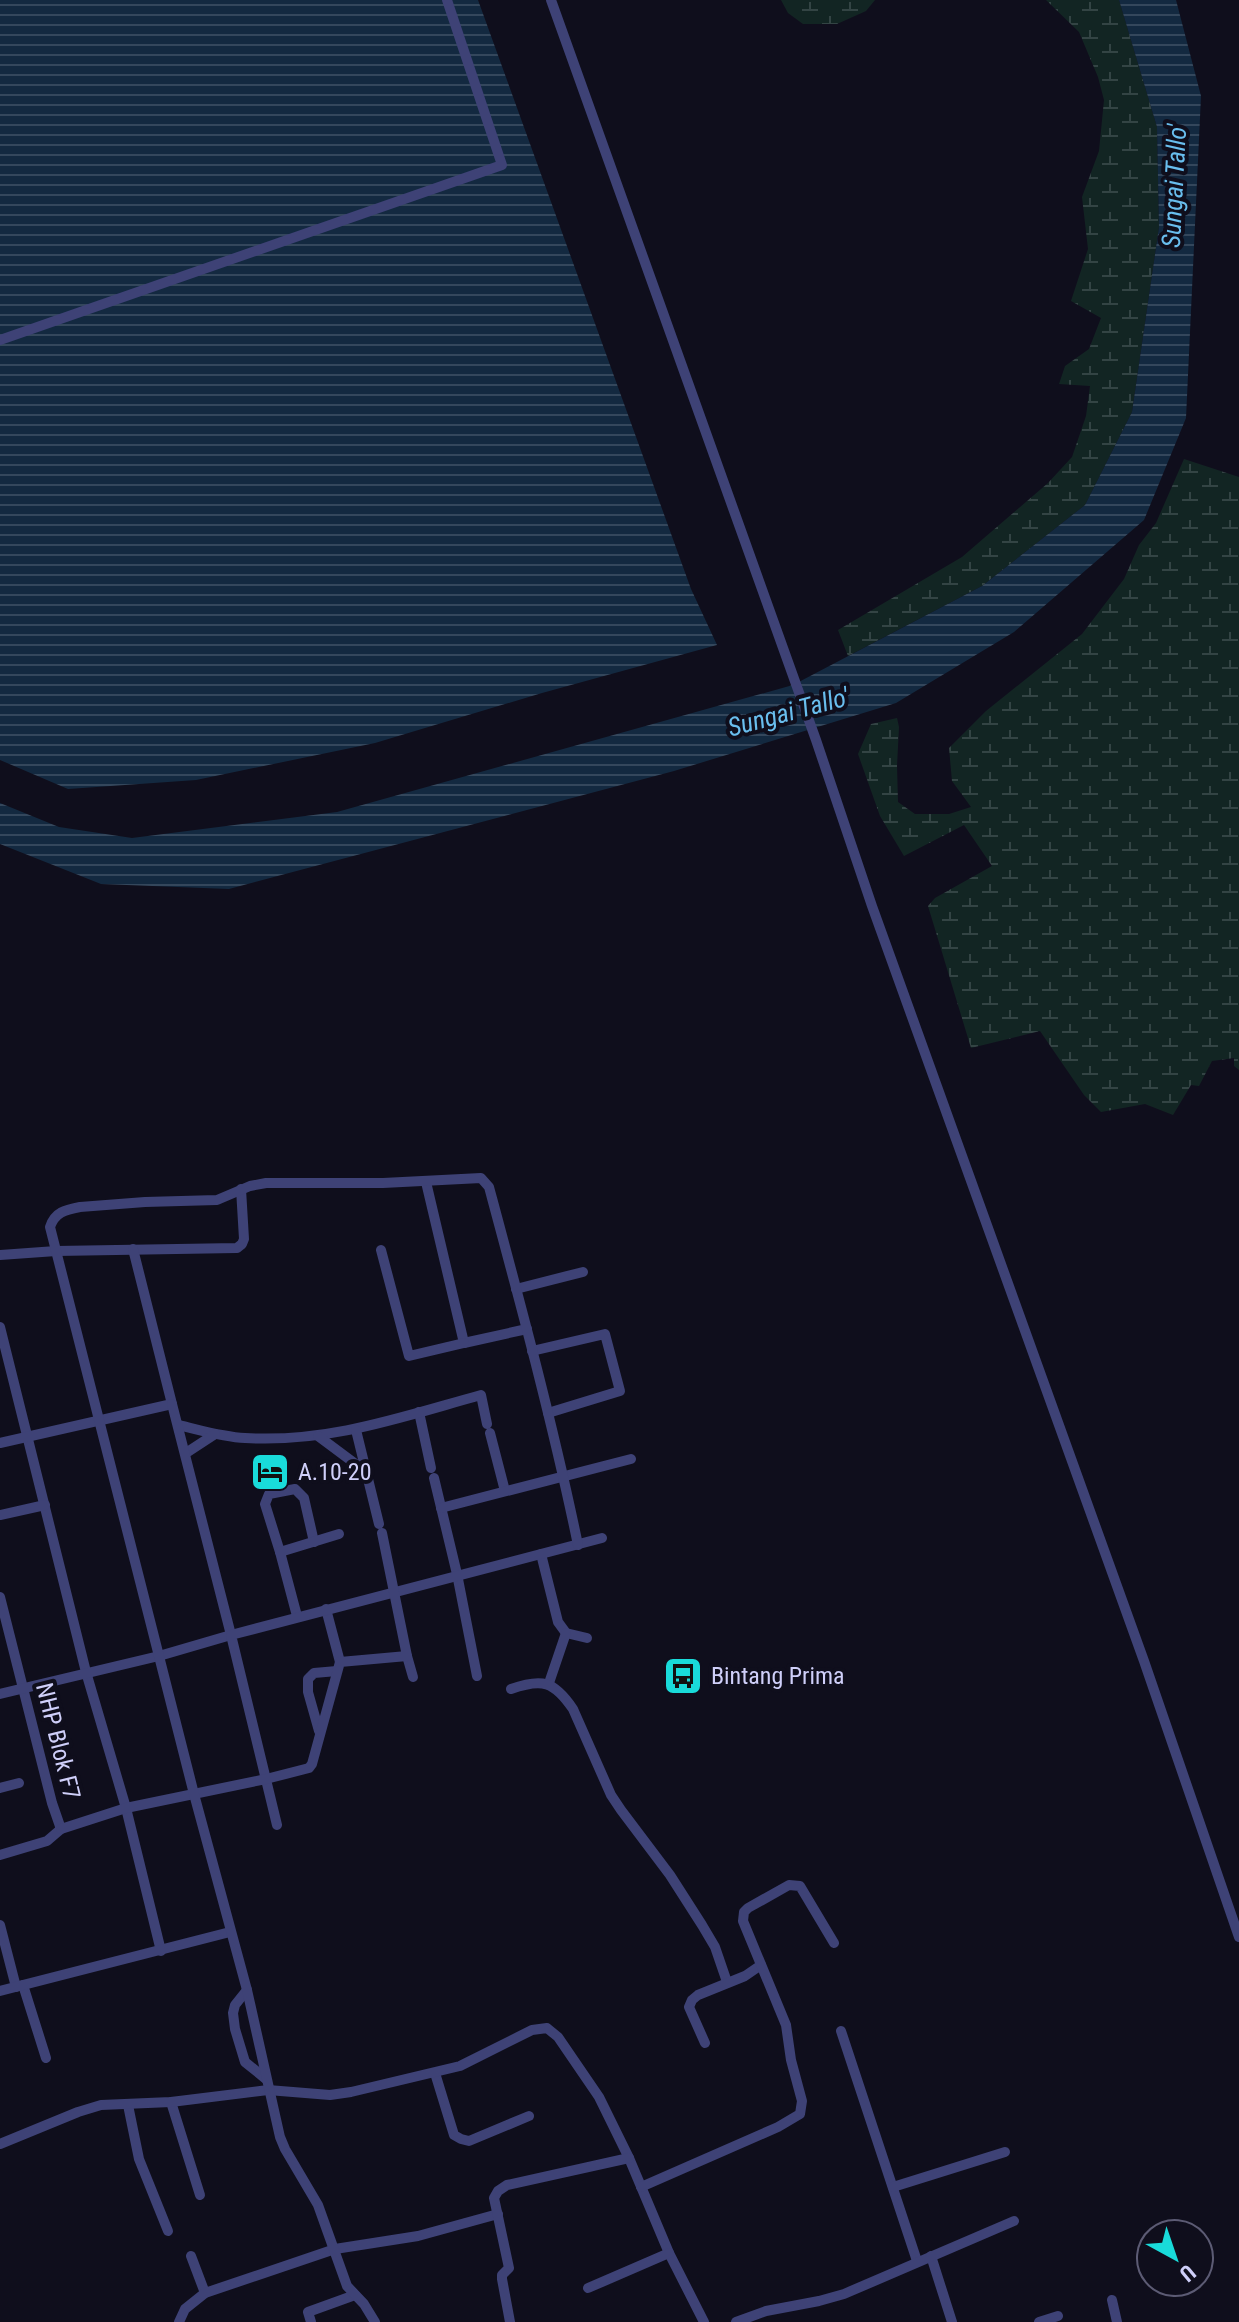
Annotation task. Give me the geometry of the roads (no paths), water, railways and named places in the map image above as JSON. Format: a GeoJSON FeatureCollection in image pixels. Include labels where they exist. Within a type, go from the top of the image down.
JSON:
{"type":"FeatureCollection","features":[{"type":"Feature","properties":{"kind":"street"},"geometry":{"type":"LineString","coordinates":[[0,340],[502,165],[447,0]]}},
{"type":"Feature","properties":{"kind":"street"},"geometry":{"type":"LineString","coordinates":[[551,0],[1239,1937]]}},
{"type":"Feature","properties":{"kind":"street"},"geometry":{"type":"LineString","coordinates":[[375,2322],[347,2286],[312,2191],[285,2149],[247,1990],[50,1227],[56,1214],[80,1207],[217,1200],[241,1189],[266,1183],[426,1182],[478,1177],[485,1181],[527,1329],[578,1545]]}},
{"type":"Feature","properties":{"kind":"street"},"geometry":{"type":"LineString","coordinates":[[426,1182],[464,1343]]}},
{"type":"Feature","properties":{"kind":"street"},"geometry":{"type":"LineString","coordinates":[[0,1255],[237,1248],[244,1239],[241,1189]]}},
{"type":"Feature","properties":{"kind":"street"},"geometry":{"type":"LineString","coordinates":[[133,1249],[277,1825]]}},
{"type":"Feature","properties":{"kind":"street"},"geometry":{"type":"LineString","coordinates":[[381,1250],[410,1361],[464,1343],[527,1329]]}},
{"type":"Feature","properties":{"kind":"street"},"geometry":{"type":"LineString","coordinates":[[516,1289],[583,1272]]}},
{"type":"Feature","properties":{"kind":"street"},"geometry":{"type":"LineString","coordinates":[[0,1327],[5,1377],[27,1437],[161,1951]]}},
{"type":"Feature","properties":{"kind":"street"},"geometry":{"type":"LineString","coordinates":[[532,1351],[605,1334],[620,1391],[548,1413]]}},
{"type":"Feature","properties":{"kind":"street"},"geometry":{"type":"LineString","coordinates":[[178,1425],[243,1438],[303,1438],[356,1430],[481,1395],[505,1491]]}},
{"type":"Feature","properties":{"kind":"street"},"geometry":{"type":"LineString","coordinates":[[0,1443],[172,1404]]}},
{"type":"Feature","properties":{"kind":"street"},"geometry":{"type":"LineString","coordinates":[[419,1412],[477,1676]]}},
{"type":"Feature","properties":{"kind":"street"},"geometry":{"type":"LineString","coordinates":[[356,1430],[413,1677]]}},
{"type":"Feature","properties":{"kind":"street"},"geometry":{"type":"LineString","coordinates":[[186,1453],[215,1434]]}},
{"type":"Feature","properties":{"kind":"street"},"geometry":{"type":"LineString","coordinates":[[318,1436],[365,1471]]}},
{"type":"Feature","properties":{"kind":"street"},"geometry":{"type":"LineString","coordinates":[[441,1508],[631,1459]]}},
{"type":"Feature","properties":{"kind":"street"},"geometry":{"type":"LineString","coordinates":[[297,1616],[265,1504],[269,1494],[295,1489],[301,1492],[314,1542]]}},
{"type":"Feature","properties":{"kind":"street"},"geometry":{"type":"LineString","coordinates":[[0,1515],[45,1505]]}},
{"type":"Feature","properties":{"kind":"street"},"geometry":{"type":"LineString","coordinates":[[280,1552],[339,1534]]}},
{"type":"Feature","properties":{"kind":"street"},"geometry":{"type":"LineString","coordinates":[[0,1694],[159,1656],[297,1616],[602,1538]]}},
{"type":"Feature","properties":{"kind":"street"},"geometry":{"type":"LineString","coordinates":[[541,1554],[558,1622],[566,1633],[587,1638]]}},
{"type":"Feature","properties":{"kind":"street","name":"NHP Blok F7"},"geometry":{"type":"LineString","coordinates":[[0,1597],[61,1829],[47,1841],[0,1855]]}},
{"type":"Feature","properties":{"kind":"street"},"geometry":{"type":"LineString","coordinates":[[61,1829],[126,1808],[309,1768],[338,1666],[326,1609]]}},
{"type":"Feature","properties":{"kind":"street"},"geometry":{"type":"LineString","coordinates":[[549,1683],[566,1633]]}},
{"type":"Feature","properties":{"kind":"street"},"geometry":{"type":"LineString","coordinates":[[320,1735],[308,1692],[308,1679],[314,1673],[338,1666],[407,1656]]}},
{"type":"Feature","properties":{"kind":"street"},"geometry":{"type":"LineString","coordinates":[[511,1689],[530,1682],[549,1683],[566,1699],[611,1795],[670,1875],[702,1925],[715,1947],[727,1982]]}},
{"type":"Feature","properties":{"kind":"street"},"geometry":{"type":"LineString","coordinates":[[0,1788],[19,1783]]}},
{"type":"Feature","properties":{"kind":"street"},"geometry":{"type":"LineString","coordinates":[[641,2187],[778,2127],[800,2114],[803,2105],[786,2025],[743,1921],[744,1912],[789,1885],[795,1885],[803,1889],[834,1943]]}},
{"type":"Feature","properties":{"kind":"street"},"geometry":{"type":"LineString","coordinates":[[0,1925],[46,2058]]}},
{"type":"Feature","properties":{"kind":"street"},"geometry":{"type":"LineString","coordinates":[[0,1991],[230,1932]]}},
{"type":"Feature","properties":{"kind":"street"},"geometry":{"type":"LineString","coordinates":[[705,2043],[689,2007],[692,2000],[745,1976],[761,1965]]}},
{"type":"Feature","properties":{"kind":"street"},"geometry":{"type":"LineString","coordinates":[[247,1990],[235,2005],[235,2029],[245,2062],[267,2084]]}},
{"type":"Feature","properties":{"kind":"street"},"geometry":{"type":"LineString","coordinates":[[0,2144],[93,2107],[171,2102],[267,2084],[330,2095],[351,2092],[460,2066],[532,2030],[547,2028],[558,2037],[599,2097],[669,2253],[704,2322]]}},
{"type":"Feature","properties":{"kind":"street"},"geometry":{"type":"LineString","coordinates":[[841,2031],[917,2261]]}},
{"type":"Feature","properties":{"kind":"street"},"geometry":{"type":"LineString","coordinates":[[435,2073],[454,2135],[461,2139],[469,2141],[529,2116]]}},
{"type":"Feature","properties":{"kind":"street"},"geometry":{"type":"LineString","coordinates":[[171,2102],[200,2195]]}},
{"type":"Feature","properties":{"kind":"street"},"geometry":{"type":"LineString","coordinates":[[128,2105],[139,2159],[168,2231]]}},
{"type":"Feature","properties":{"kind":"street"},"geometry":{"type":"LineString","coordinates":[[893,2187],[1005,2152]]}},
{"type":"Feature","properties":{"kind":"street"},"geometry":{"type":"LineString","coordinates":[[510,2322],[501,2278],[509,2268],[494,2198],[498,2191],[507,2185],[629,2158]]}},
{"type":"Feature","properties":{"kind":"street"},"geometry":{"type":"LineString","coordinates":[[179,2322],[185,2309],[205,2293],[335,2249],[418,2236],[498,2214]]}},
{"type":"Feature","properties":{"kind":"street"},"geometry":{"type":"LineString","coordinates":[[736,2322],[777,2308],[844,2294],[1014,2221]]}},
{"type":"Feature","properties":{"kind":"street"},"geometry":{"type":"LineString","coordinates":[[588,2288],[669,2253]]}},
{"type":"Feature","properties":{"kind":"street"},"geometry":{"type":"LineString","coordinates":[[191,2256],[205,2293]]}},
{"type":"Feature","properties":{"kind":"street"},"geometry":{"type":"LineString","coordinates":[[931,2256],[952,2322]]}},
{"type":"Feature","properties":{"kind":"street"},"geometry":{"type":"LineString","coordinates":[[311,2322],[308,2312],[355,2295]]}},
{"type":"Feature","properties":{"kind":"street"},"geometry":{"type":"LineString","coordinates":[[1112,2300],[1117,2322]]}},
{"type":"Feature","properties":{"kind":"street"},"geometry":{"type":"LineString","coordinates":[[777,2308],[780,2322]]}},
{"type":"Feature","properties":{"kind":"street"},"geometry":{"type":"LineString","coordinates":[[1039,2322],[1058,2316]]}},
{"type":"Feature","properties":{"kind":"water"},"geometry":{"type":"Polygon","coordinates":[[[0,0],[478,0],[691,589],[717,645],[375,743],[196,780],[68,789],[0,760],[0,0]]]}},
{"type":"Feature","properties":{"kind":"water","name":"Sungai Tallo'"},"geometry":{"type":"Polygon","coordinates":[[[1119,0],[1176,0],[1201,96],[1186,418],[1144,520],[1014,632],[896,703],[674,771],[229,889],[101,884],[0,844],[0,803],[59,827],[132,838],[337,812],[793,685],[982,586],[1085,505],[1132,412],[1159,227],[1157,127],[1119,0]]]}},
{"type":"Feature","properties":{"kind":"place","name":"A.10-20"},"geometry":{"type":"Point","coordinates":[270,1472]}},
{"type":"Feature","properties":{"kind":"place","name":"Bintang Prima"},"geometry":{"type":"Point","coordinates":[683,1676]}}]}
